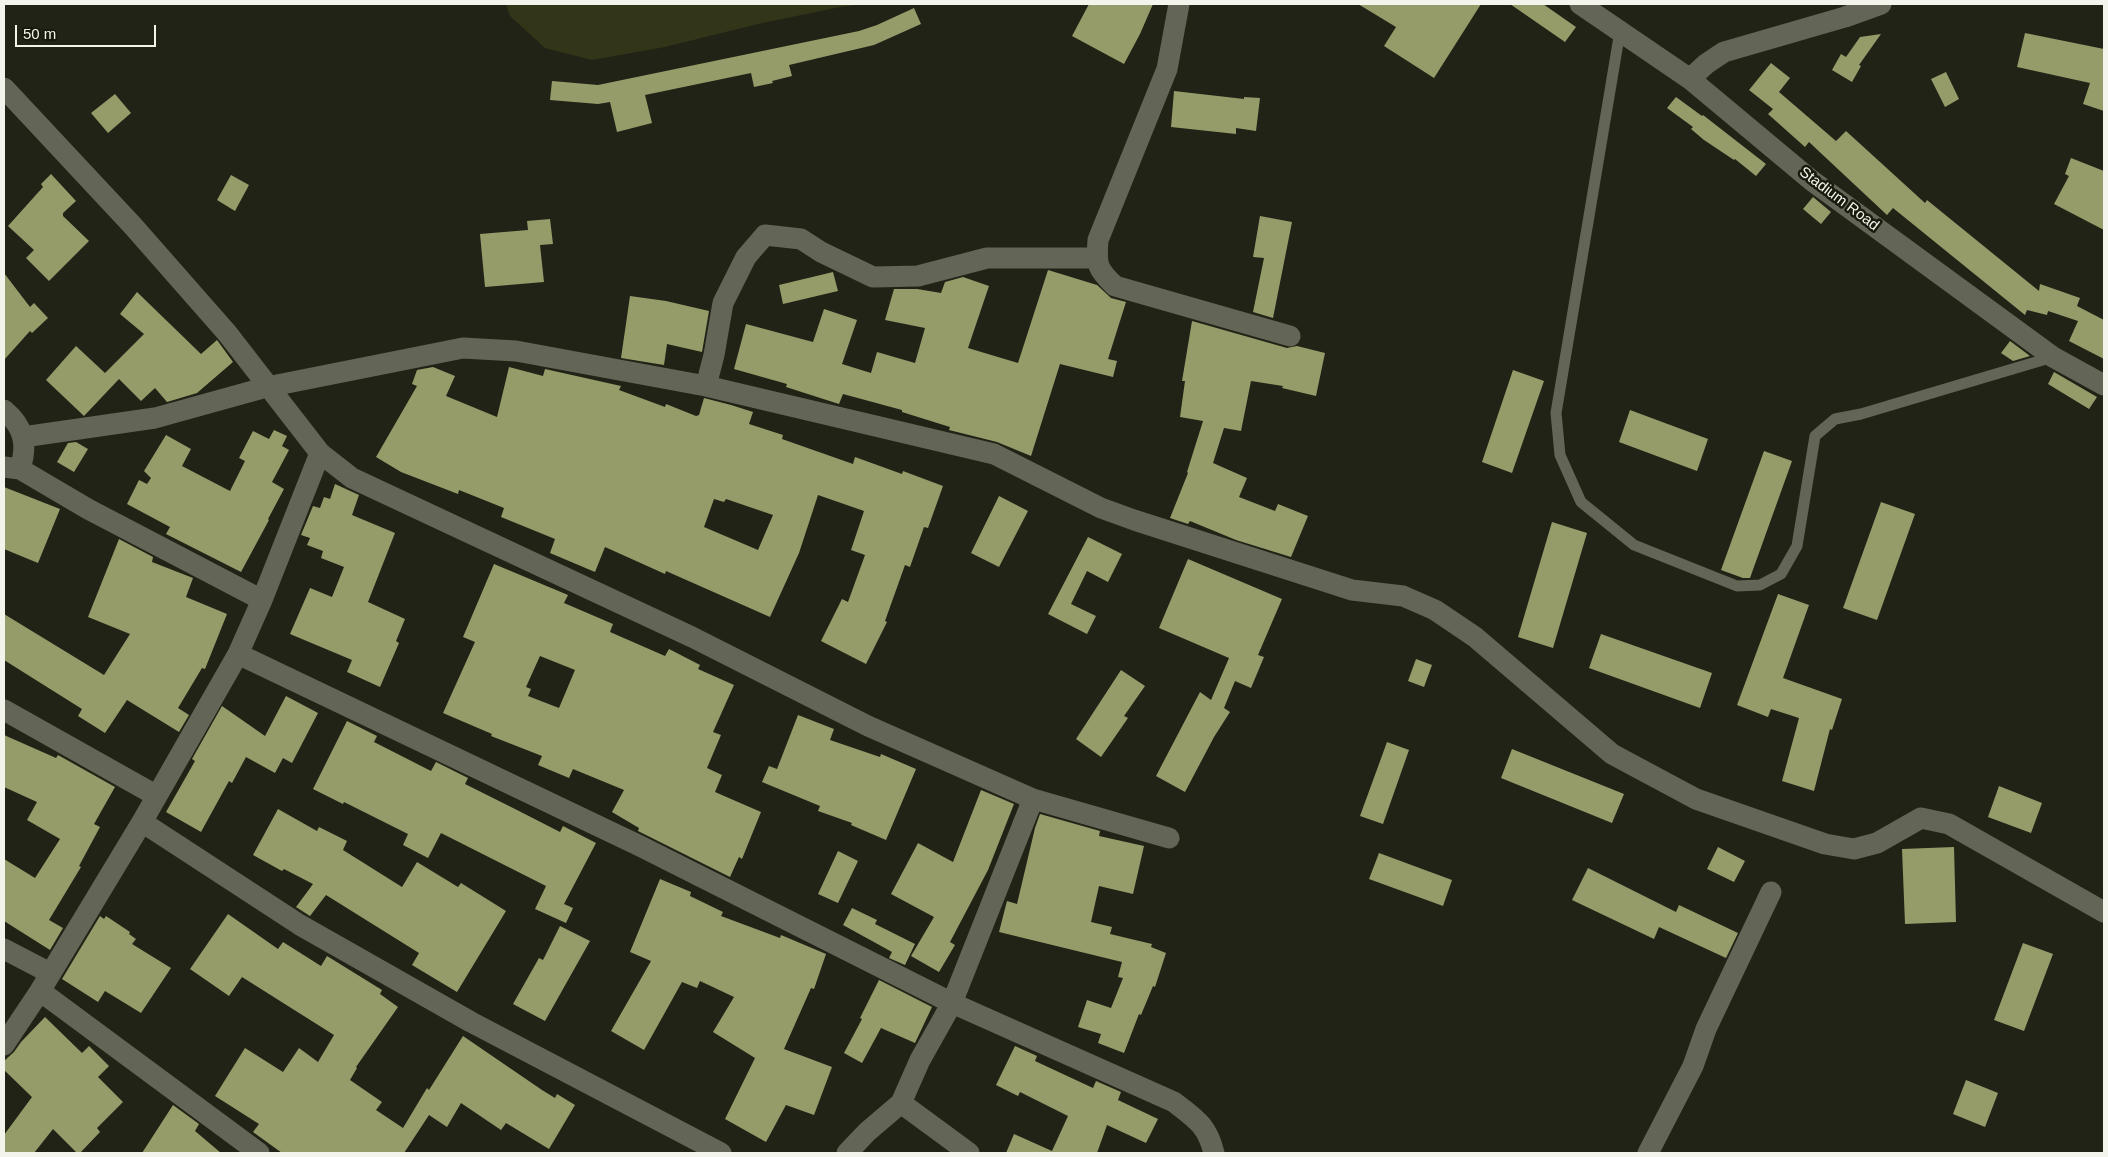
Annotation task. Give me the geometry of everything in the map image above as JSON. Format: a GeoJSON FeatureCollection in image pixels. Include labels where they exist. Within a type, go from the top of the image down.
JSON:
{"type":"FeatureCollection","features":[{"type":"Feature","properties":{"kind":"street"},"geometry":{"type":"LineString","coordinates":[[1179,4],[1167,69],[1098,240],[1096,258],[1100,272],[1115,286],[1290,336]]}},
{"type":"Feature","properties":{"kind":"street","name":"Stadium Road"},"geometry":{"type":"LineString","coordinates":[[1580,4],[1690,79],[1811,180],[2053,357],[2104,385]]}},
{"type":"Feature","properties":{"kind":"street"},"geometry":{"type":"LineString","coordinates":[[1690,79],[1706,64],[1724,52],[1845,17],[1881,4]]}},
{"type":"Feature","properties":{"kind":"street"},"geometry":{"type":"LineString","coordinates":[[4,88],[133,226],[227,333],[320,453],[352,478],[692,637],[868,726],[1033,799],[1169,838]]}},
{"type":"Feature","properties":{"kind":"street"},"geometry":{"type":"LineString","coordinates":[[706,386],[714,355],[723,303],[746,257],[765,235],[801,239],[821,252],[873,277],[918,276],[988,258],[1096,258]]}},
{"type":"Feature","properties":{"kind":"street"},"geometry":{"type":"LineString","coordinates":[[23,437],[156,418],[267,387],[463,348],[516,351],[706,386],[994,454],[1100,508],[1134,520],[1352,590],[1403,596],[1435,610],[1475,637],[1612,754],[1696,799],[1825,844],[1854,849],[1877,843],[1921,818],[1949,824],[2104,912]]}},
{"type":"Feature","properties":{"kind":"street"},"geometry":{"type":"LineString","coordinates":[[4,410],[14,418],[23,437],[25,454],[12,468],[262,600]]}},
{"type":"Feature","properties":{"kind":"street"},"geometry":{"type":"LineString","coordinates":[[4,1045],[45,982],[142,822],[238,654],[262,600],[320,453]]}},
{"type":"Feature","properties":{"kind":"street"},"geometry":{"type":"LineString","coordinates":[[238,654],[640,846],[952,1003],[1174,1102],[1199,1121],[1210,1137],[1214,1153]]}},
{"type":"Feature","properties":{"kind":"street"},"geometry":{"type":"LineString","coordinates":[[4,710],[157,796]]}},
{"type":"Feature","properties":{"kind":"street"},"geometry":{"type":"LineString","coordinates":[[847,1153],[867,1132],[901,1103],[920,1060],[952,1003],[1033,799]]}},
{"type":"Feature","properties":{"kind":"street"},"geometry":{"type":"LineString","coordinates":[[142,822],[300,924],[428,998],[720,1153]]}},
{"type":"Feature","properties":{"kind":"street"},"geometry":{"type":"LineString","coordinates":[[1648,1153],[1692,1066],[1706,1029],[1772,892]]}},
{"type":"Feature","properties":{"kind":"street"},"geometry":{"type":"LineString","coordinates":[[4,949],[259,1153]]}},
{"type":"Feature","properties":{"kind":"street"},"geometry":{"type":"LineString","coordinates":[[901,1103],[970,1153]]}},
{"type":"Feature","properties":{"kind":"lane"},"geometry":{"type":"LineString","coordinates":[[1620,30],[1556,412],[1560,455],[1581,502],[1634,545],[1737,586],[1760,585],[1782,574],[1797,546],[1815,436],[1835,419],[1861,414],[2053,357]]}},
{"type":"Feature","properties":{"kind":"green space"},"geometry":{"type":"Polygon","coordinates":[[[506,4],[864,4],[840,7],[758,24],[665,47],[592,60],[545,48],[510,16],[506,4]]]}},
{"type":"Feature","properties":{"kind":"building"},"geometry":{"type":"Polygon","coordinates":[[[1089,4],[1153,4],[1124,64],[1072,36],[1089,4]]]}},
{"type":"Feature","properties":{"kind":"building"},"geometry":{"type":"Polygon","coordinates":[[[1358,4],[1481,4],[1434,78],[1384,46],[1396,27],[1358,4]]]}},
{"type":"Feature","properties":{"kind":"building"},"geometry":{"type":"Polygon","coordinates":[[[1510,4],[1543,4],[1576,27],[1565,42],[1510,4]]]}},
{"type":"Feature","properties":{"kind":"building"},"geometry":{"type":"Polygon","coordinates":[[[914,8],[921,24],[874,45],[789,65],[792,76],[772,81],[773,83],[754,87],[751,73],[645,95],[652,123],[617,132],[610,102],[598,104],[550,100],[552,81],[598,85],[859,31],[914,8]]]}},
{"type":"Feature","properties":{"kind":"building"},"geometry":{"type":"Polygon","coordinates":[[[2025,33],[2104,49],[2104,111],[2083,104],[2090,83],[2017,67],[2025,33]]]}},
{"type":"Feature","properties":{"kind":"building"},"geometry":{"type":"Polygon","coordinates":[[[1881,34],[1859,65],[1861,66],[1852,82],[1832,70],[1841,54],[1846,57],[1860,37],[1881,34]]]}},
{"type":"Feature","properties":{"kind":"building"},"geometry":{"type":"Polygon","coordinates":[[[1771,63],[1790,78],[1779,92],[1836,141],[1846,131],[1925,203],[1927,200],[2039,291],[2040,284],[2080,298],[2077,306],[2104,320],[2104,359],[2069,341],[2078,321],[2048,311],[2047,315],[2027,310],[2025,315],[1893,208],[1887,215],[1809,142],[1805,147],[1768,114],[1773,109],[1749,90],[1771,63]]]}},
{"type":"Feature","properties":{"kind":"building"},"geometry":{"type":"Polygon","coordinates":[[[1946,72],[1959,99],[1945,107],[1931,79],[1946,72]]]}},
{"type":"Feature","properties":{"kind":"building"},"geometry":{"type":"Polygon","coordinates":[[[1174,91],[1244,99],[1244,97],[1260,98],[1256,131],[1236,128],[1236,134],[1171,127],[1174,91]]]}},
{"type":"Feature","properties":{"kind":"building"},"geometry":{"type":"Polygon","coordinates":[[[115,94],[131,113],[108,133],[91,113],[115,94]]]}},
{"type":"Feature","properties":{"kind":"building"},"geometry":{"type":"Polygon","coordinates":[[[1676,97],[1703,115],[1766,164],[1756,176],[1735,159],[1704,140],[1691,129],[1693,127],[1667,108],[1676,97]]]}},
{"type":"Feature","properties":{"kind":"building"},"geometry":{"type":"Polygon","coordinates":[[[2071,158],[2104,171],[2104,230],[2054,204],[2069,176],[2065,174],[2071,158]]]}},
{"type":"Feature","properties":{"kind":"building"},"geometry":{"type":"Polygon","coordinates":[[[51,174],[76,201],[63,213],[63,216],[89,241],[49,281],[26,258],[34,250],[8,226],[43,187],[41,184],[51,174]]]}},
{"type":"Feature","properties":{"kind":"building"},"geometry":{"type":"Polygon","coordinates":[[[231,175],[249,185],[235,211],[217,200],[231,175]]]}},
{"type":"Feature","properties":{"kind":"building"},"geometry":{"type":"Polygon","coordinates":[[[1813,197],[1831,212],[1821,224],[1803,209],[1813,197]]]}},
{"type":"Feature","properties":{"kind":"building"},"geometry":{"type":"Polygon","coordinates":[[[1260,216],[1292,222],[1273,318],[1253,312],[1264,258],[1253,257],[1260,216]]]}},
{"type":"Feature","properties":{"kind":"building"},"geometry":{"type":"Polygon","coordinates":[[[550,219],[553,244],[540,245],[544,282],[485,287],[480,234],[528,230],[527,221],[550,219]]]}},
{"type":"Feature","properties":{"kind":"building"},"geometry":{"type":"Polygon","coordinates":[[[1048,270],[1097,285],[1111,298],[1126,302],[1108,359],[1117,361],[1113,377],[1060,364],[1031,456],[997,442],[949,430],[950,427],[902,412],[902,410],[843,394],[839,404],[786,387],[787,384],[734,369],[746,324],[813,342],[824,309],[857,320],[842,364],[871,373],[877,352],[915,363],[925,328],[885,320],[894,289],[917,289],[941,293],[945,282],[963,277],[989,286],[968,348],[1018,363],[1048,270]]]}},
{"type":"Feature","properties":{"kind":"building"},"geometry":{"type":"Polygon","coordinates":[[[833,272],[838,291],[783,304],[779,285],[833,272]]]}},
{"type":"Feature","properties":{"kind":"building"},"geometry":{"type":"Polygon","coordinates":[[[4,273],[30,307],[34,303],[48,318],[32,333],[30,331],[4,360],[4,273]]]}},
{"type":"Feature","properties":{"kind":"building"},"geometry":{"type":"Polygon","coordinates":[[[137,292],[201,354],[217,340],[233,362],[197,393],[167,402],[155,388],[141,401],[119,379],[84,416],[46,380],[76,346],[105,373],[144,334],[120,314],[137,292]]]}},
{"type":"Feature","properties":{"kind":"building"},"geometry":{"type":"Polygon","coordinates":[[[630,296],[666,301],[709,311],[702,352],[667,344],[664,365],[621,358],[630,296]]]}},
{"type":"Feature","properties":{"kind":"building"},"geometry":{"type":"Polygon","coordinates":[[[1192,321],[1287,348],[1297,346],[1325,353],[1316,396],[1282,388],[1283,386],[1251,381],[1241,431],[1224,428],[1213,463],[1247,478],[1239,497],[1275,511],[1278,504],[1308,516],[1291,557],[1236,540],[1190,521],[1188,524],[1170,518],[1188,473],[1203,421],[1180,417],[1185,381],[1182,381],[1192,321]]]}},
{"type":"Feature","properties":{"kind":"building"},"geometry":{"type":"Polygon","coordinates":[[[2010,341],[2030,356],[2013,361],[2001,353],[2010,341]]]}},
{"type":"Feature","properties":{"kind":"building"},"geometry":{"type":"Polygon","coordinates":[[[433,367],[455,376],[446,396],[497,417],[509,367],[543,376],[545,369],[621,386],[619,390],[665,407],[666,404],[696,416],[699,415],[704,398],[753,412],[749,424],[783,435],[782,439],[853,464],[855,457],[902,474],[903,471],[943,486],[928,528],[924,527],[910,567],[905,565],[885,621],[887,622],[866,664],[821,641],[842,599],[848,602],[865,555],[851,550],[864,511],[818,495],[799,553],[770,617],[666,571],[665,574],[605,547],[595,572],[550,553],[555,539],[501,517],[504,508],[459,490],[458,494],[401,472],[376,457],[417,386],[412,384],[417,370],[433,367]],[[714,499],[704,527],[758,550],[773,515],[726,499],[724,502],[714,499]]]}},
{"type":"Feature","properties":{"kind":"building"},"geometry":{"type":"Polygon","coordinates":[[[1513,370],[1544,381],[1512,473],[1482,462],[1513,370]]]}},
{"type":"Feature","properties":{"kind":"building"},"geometry":{"type":"Polygon","coordinates":[[[2054,372],[2097,397],[2089,409],[2048,384],[2054,372]]]}},
{"type":"Feature","properties":{"kind":"building"},"geometry":{"type":"Polygon","coordinates":[[[1630,410],[1708,439],[1697,471],[1619,442],[1630,410]]]}},
{"type":"Feature","properties":{"kind":"building"},"geometry":{"type":"Polygon","coordinates":[[[274,430],[287,436],[282,446],[289,450],[272,482],[284,489],[241,572],[166,534],[170,527],[127,504],[139,480],[147,484],[151,478],[144,471],[166,435],[191,449],[182,466],[230,491],[245,461],[239,458],[253,431],[269,439],[274,430]]]}},
{"type":"Feature","properties":{"kind":"building"},"geometry":{"type":"Polygon","coordinates":[[[76,442],[88,449],[74,472],[57,462],[68,443],[76,442]]]}},
{"type":"Feature","properties":{"kind":"building"},"geometry":{"type":"Polygon","coordinates":[[[1764,451],[1792,461],[1750,578],[1743,578],[1721,570],[1764,451]]]}},
{"type":"Feature","properties":{"kind":"building"},"geometry":{"type":"Polygon","coordinates":[[[335,484],[359,495],[352,515],[395,533],[368,602],[405,619],[396,641],[399,643],[380,687],[347,672],[352,660],[290,634],[310,588],[332,597],[344,567],[321,558],[323,551],[307,545],[310,538],[301,535],[313,506],[320,508],[324,497],[330,499],[335,484]]]}},
{"type":"Feature","properties":{"kind":"building"},"geometry":{"type":"Polygon","coordinates":[[[4,487],[60,509],[38,563],[4,549],[4,487]]]}},
{"type":"Feature","properties":{"kind":"building"},"geometry":{"type":"Polygon","coordinates":[[[999,496],[1028,511],[999,567],[971,553],[999,496]]]}},
{"type":"Feature","properties":{"kind":"building"},"geometry":{"type":"Polygon","coordinates":[[[1881,502],[1915,514],[1877,620],[1843,608],[1881,502]]]}},
{"type":"Feature","properties":{"kind":"building"},"geometry":{"type":"Polygon","coordinates":[[[1552,522],[1587,533],[1553,648],[1518,637],[1552,522]]]}},
{"type":"Feature","properties":{"kind":"building"},"geometry":{"type":"Polygon","coordinates":[[[1088,537],[1122,554],[1108,582],[1087,571],[1071,604],[1096,616],[1087,634],[1048,614],[1088,537]]]}},
{"type":"Feature","properties":{"kind":"building"},"geometry":{"type":"Polygon","coordinates":[[[119,539],[153,557],[152,562],[193,578],[186,597],[227,614],[205,669],[202,668],[178,708],[189,715],[179,732],[127,700],[105,733],[78,716],[82,709],[4,660],[4,614],[104,675],[130,634],[88,617],[119,539]]]}},
{"type":"Feature","properties":{"kind":"building"},"geometry":{"type":"Polygon","coordinates":[[[1188,559],[1282,599],[1258,655],[1264,657],[1251,688],[1235,681],[1224,708],[1230,712],[1214,737],[1185,792],[1156,776],[1200,692],[1211,700],[1229,658],[1159,628],[1188,559]]]}},
{"type":"Feature","properties":{"kind":"building"},"geometry":{"type":"Polygon","coordinates":[[[494,564],[568,595],[564,603],[613,624],[610,632],[665,656],[669,649],[700,665],[698,669],[734,685],[713,732],[721,735],[707,768],[722,775],[715,792],[761,812],[742,859],[739,857],[730,877],[638,831],[639,828],[612,812],[624,790],[573,769],[569,778],[538,765],[542,756],[491,736],[492,734],[443,713],[475,642],[463,637],[494,564]],[[540,656],[526,687],[531,689],[528,696],[559,708],[575,670],[540,656]]]}},
{"type":"Feature","properties":{"kind":"building"},"geometry":{"type":"Polygon","coordinates":[[[1778,594],[1809,605],[1783,678],[1842,699],[1832,730],[1830,729],[1814,791],[1782,781],[1799,718],[1771,709],[1768,717],[1737,705],[1778,594]]]}},
{"type":"Feature","properties":{"kind":"building"},"geometry":{"type":"Polygon","coordinates":[[[1601,634],[1712,673],[1700,708],[1589,668],[1601,634]]]}},
{"type":"Feature","properties":{"kind":"building"},"geometry":{"type":"Polygon","coordinates":[[[1416,659],[1432,665],[1424,687],[1408,681],[1416,659]]]}},
{"type":"Feature","properties":{"kind":"building"},"geometry":{"type":"Polygon","coordinates":[[[1121,670],[1145,686],[1124,716],[1128,718],[1101,757],[1076,739],[1121,670]]]}},
{"type":"Feature","properties":{"kind":"building"},"geometry":{"type":"Polygon","coordinates":[[[286,696],[318,713],[292,763],[283,758],[275,773],[246,757],[232,783],[229,781],[201,832],[166,812],[195,761],[192,759],[222,706],[265,736],[286,696]]]}},
{"type":"Feature","properties":{"kind":"building"},"geometry":{"type":"Polygon","coordinates":[[[798,715],[834,729],[830,740],[880,757],[881,754],[916,769],[886,840],[851,825],[852,823],[818,811],[820,806],[762,782],[769,766],[777,769],[798,715]]]}},
{"type":"Feature","properties":{"kind":"building"},"geometry":{"type":"Polygon","coordinates":[[[347,721],[377,736],[374,742],[431,771],[436,762],[468,778],[465,784],[560,832],[563,826],[596,843],[564,904],[573,908],[566,923],[535,909],[546,886],[441,833],[428,858],[403,845],[408,834],[344,802],[343,804],[313,789],[347,721]]]}},
{"type":"Feature","properties":{"kind":"building"},"geometry":{"type":"Polygon","coordinates":[[[4,735],[56,758],[58,755],[115,787],[94,824],[100,827],[79,866],[81,867],[49,920],[63,928],[50,950],[4,921],[4,859],[35,878],[60,839],[27,820],[37,802],[4,787],[4,735]]]}},
{"type":"Feature","properties":{"kind":"building"},"geometry":{"type":"Polygon","coordinates":[[[1387,742],[1409,750],[1383,824],[1360,816],[1387,742]]]}},
{"type":"Feature","properties":{"kind":"building"},"geometry":{"type":"Polygon","coordinates":[[[1512,749],[1624,794],[1612,823],[1501,778],[1512,749]]]}},
{"type":"Feature","properties":{"kind":"building"},"geometry":{"type":"Polygon","coordinates":[[[1999,786],[2042,803],[2031,833],[1988,817],[1999,786]]]}},
{"type":"Feature","properties":{"kind":"building"},"geometry":{"type":"Polygon","coordinates":[[[981,790],[1014,804],[988,870],[950,942],[955,945],[939,972],[911,956],[934,917],[891,894],[918,843],[953,862],[981,790]]]}},
{"type":"Feature","properties":{"kind":"building"},"geometry":{"type":"Polygon","coordinates":[[[278,809],[317,831],[319,827],[347,841],[343,850],[402,887],[417,862],[458,887],[461,883],[506,911],[457,992],[412,965],[419,953],[326,895],[310,916],[296,907],[313,884],[284,869],[282,871],[253,855],[278,809]]]}},
{"type":"Feature","properties":{"kind":"building"},"geometry":{"type":"Polygon","coordinates":[[[1040,814],[1100,831],[1099,836],[1144,846],[1133,894],[1099,886],[1091,922],[1112,927],[1110,934],[1152,944],[1151,947],[1166,953],[1155,987],[1153,986],[1141,1015],[1139,1014],[1124,1053],[1098,1043],[1101,1034],[1078,1027],[1087,1000],[1111,1008],[1123,978],[1118,977],[1122,962],[999,932],[1007,901],[1017,904],[1040,814]]]}},
{"type":"Feature","properties":{"kind":"building"},"geometry":{"type":"Polygon","coordinates":[[[1718,847],[1745,861],[1734,882],[1707,869],[1718,847]]]}},
{"type":"Feature","properties":{"kind":"building"},"geometry":{"type":"Polygon","coordinates":[[[1954,847],[1956,922],[1905,924],[1902,849],[1954,847]]]}},
{"type":"Feature","properties":{"kind":"building"},"geometry":{"type":"Polygon","coordinates":[[[838,851],[858,861],[838,903],[818,894],[838,851]]]}},
{"type":"Feature","properties":{"kind":"building"},"geometry":{"type":"Polygon","coordinates":[[[1379,853],[1452,880],[1443,906],[1369,879],[1379,853]]]}},
{"type":"Feature","properties":{"kind":"building"},"geometry":{"type":"Polygon","coordinates":[[[1588,868],[1676,912],[1679,905],[1738,933],[1726,958],[1659,927],[1654,939],[1572,900],[1588,868]]]}},
{"type":"Feature","properties":{"kind":"building"},"geometry":{"type":"Polygon","coordinates":[[[660,879],[691,892],[690,896],[723,912],[721,916],[780,938],[781,935],[826,954],[814,989],[811,988],[784,1049],[832,1067],[814,1115],[786,1105],[766,1142],[725,1119],[755,1058],[713,1032],[734,997],[700,981],[697,988],[682,982],[644,1050],[611,1031],[651,961],[630,952],[660,879]]]}},
{"type":"Feature","properties":{"kind":"building"},"geometry":{"type":"Polygon","coordinates":[[[852,908],[877,920],[875,924],[915,944],[905,965],[889,958],[892,952],[843,925],[852,908]]]}},
{"type":"Feature","properties":{"kind":"building"},"geometry":{"type":"Polygon","coordinates":[[[228,914],[278,949],[283,942],[321,966],[327,956],[382,990],[380,994],[398,1007],[356,1067],[350,1080],[382,1102],[376,1110],[403,1128],[427,1088],[429,1090],[463,1036],[542,1090],[555,1098],[557,1094],[575,1105],[549,1149],[506,1123],[501,1130],[461,1103],[447,1127],[429,1115],[404,1153],[282,1153],[253,1132],[259,1124],[215,1096],[245,1048],[283,1072],[299,1048],[318,1062],[334,1035],[242,977],[229,996],[190,969],[228,914]]]}},
{"type":"Feature","properties":{"kind":"building"},"geometry":{"type":"Polygon","coordinates":[[[100,916],[104,919],[106,916],[130,932],[129,934],[136,939],[132,944],[171,968],[141,1013],[105,991],[98,1002],[62,979],[100,916]]]}},
{"type":"Feature","properties":{"kind":"building"},"geometry":{"type":"Polygon","coordinates":[[[560,926],[590,941],[545,1021],[513,1004],[539,958],[543,960],[560,926]]]}},
{"type":"Feature","properties":{"kind":"building"},"geometry":{"type":"Polygon","coordinates":[[[2023,943],[2053,954],[2024,1031],[1994,1020],[2023,943]]]}},
{"type":"Feature","properties":{"kind":"building"},"geometry":{"type":"Polygon","coordinates":[[[879,980],[932,1007],[915,1043],[881,1028],[862,1063],[844,1053],[862,1019],[860,1018],[879,980]]]}},
{"type":"Feature","properties":{"kind":"building"},"geometry":{"type":"Polygon","coordinates":[[[45,1017],[82,1053],[89,1046],[109,1066],[98,1077],[123,1102],[97,1128],[100,1132],[80,1153],[77,1153],[53,1129],[34,1153],[4,1153],[4,1135],[32,1097],[4,1070],[4,1061],[45,1017]]]}},
{"type":"Feature","properties":{"kind":"building"},"geometry":{"type":"Polygon","coordinates":[[[1015,1046],[1037,1056],[1035,1061],[1093,1088],[1096,1081],[1121,1092],[1118,1100],[1158,1119],[1146,1143],[1107,1125],[1097,1153],[1006,1153],[1014,1134],[1052,1151],[1068,1116],[1020,1092],[1018,1096],[996,1085],[1015,1046]]]}},
{"type":"Feature","properties":{"kind":"building"},"geometry":{"type":"Polygon","coordinates":[[[1966,1080],[1998,1093],[1985,1127],[1953,1114],[1966,1080]]]}},
{"type":"Feature","properties":{"kind":"building"},"geometry":{"type":"Polygon","coordinates":[[[173,1105],[199,1124],[195,1131],[221,1153],[142,1153],[173,1105]]]}}]}
